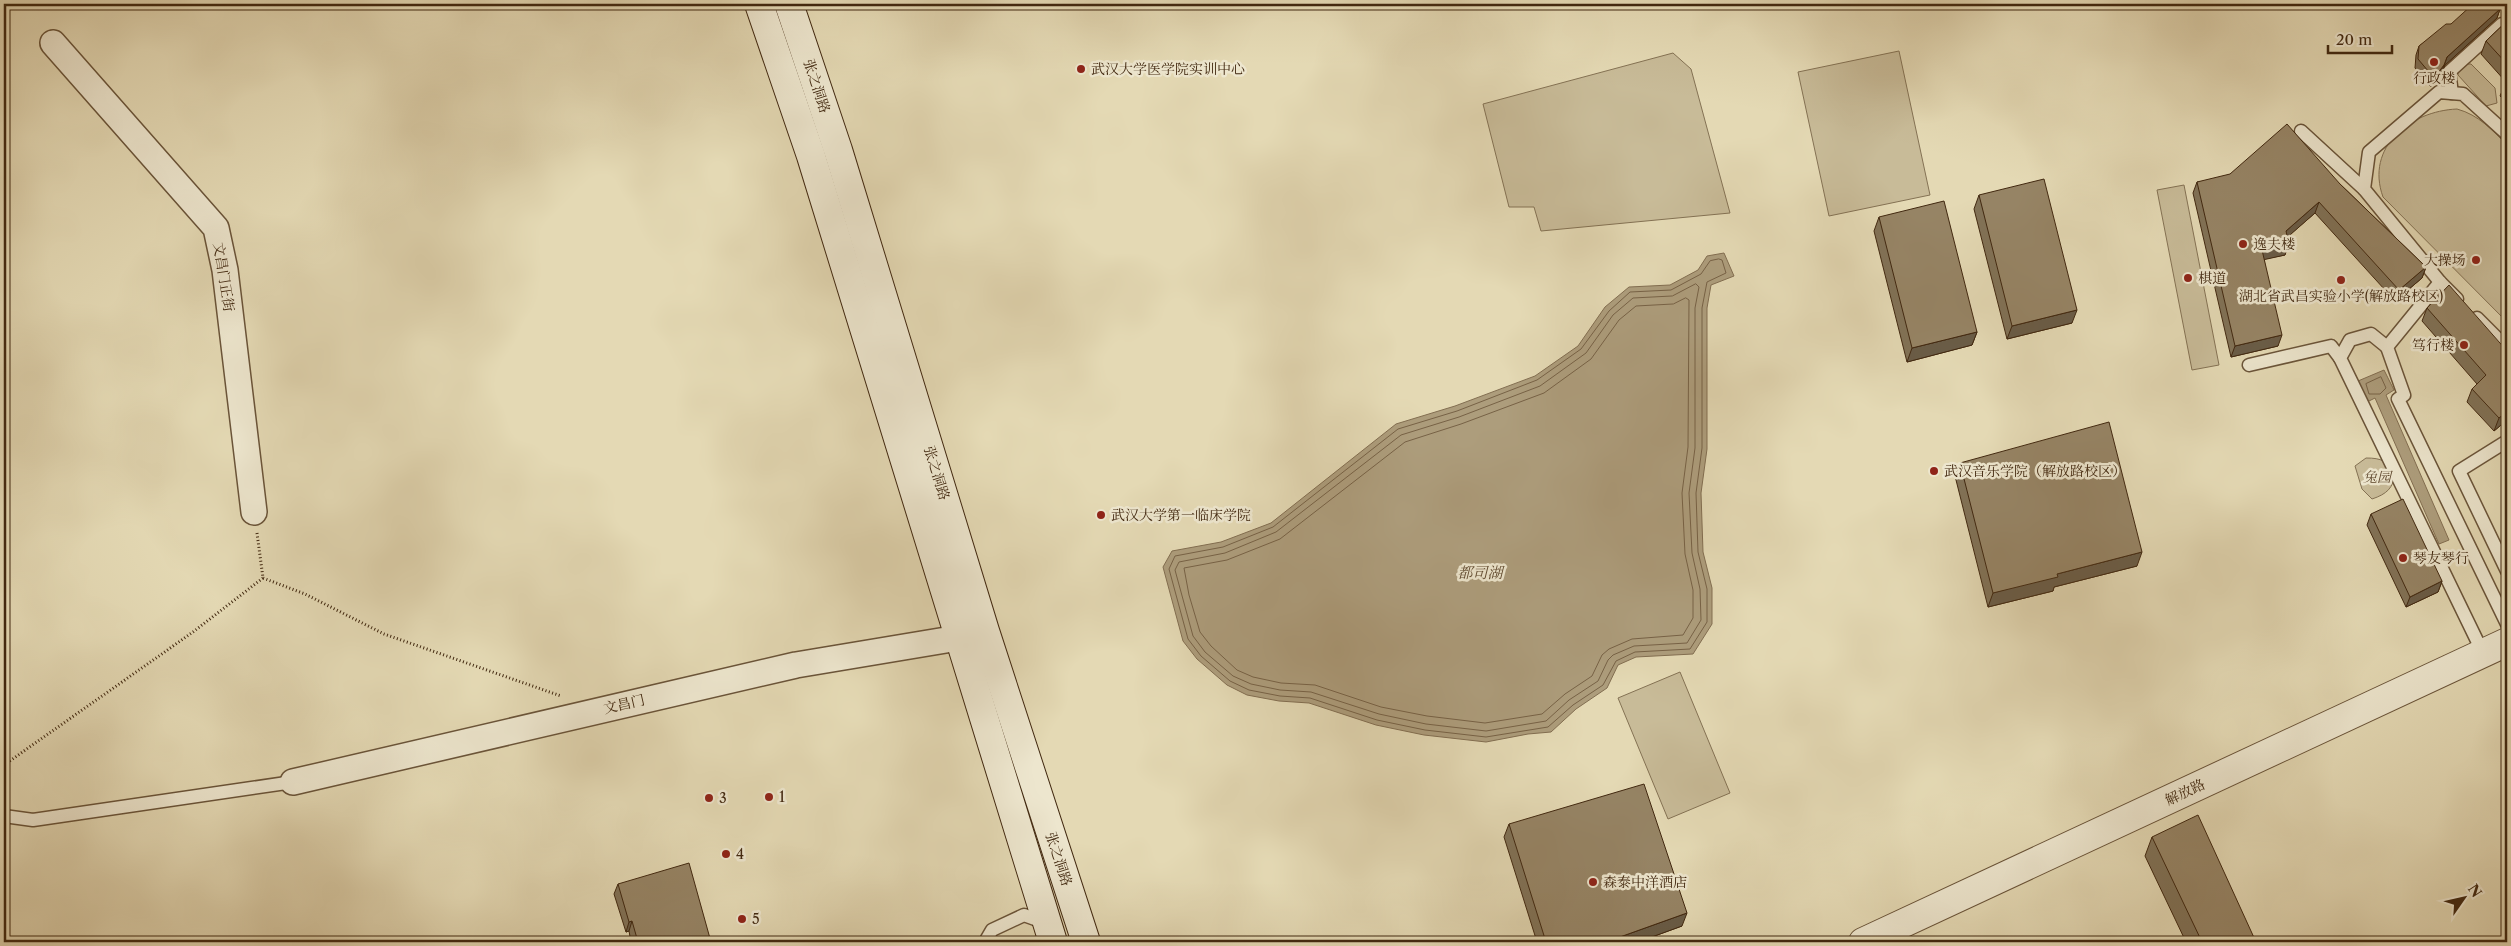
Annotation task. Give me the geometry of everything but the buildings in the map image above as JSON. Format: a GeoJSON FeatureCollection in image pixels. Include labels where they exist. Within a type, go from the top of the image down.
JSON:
{"type":"FeatureCollection","features":[{"type":"Feature","properties":{"kind":"main road","name":"张之洞路"},"geometry":{"type":"LineString","coordinates":[[759,4],[814,166],[1049,933]]}},
{"type":"Feature","properties":{"kind":"main road","name":"张之洞路"},"geometry":{"type":"LineString","coordinates":[[790,4],[838,150],[985,631],[1086,942]]}},
{"type":"Feature","properties":{"kind":"main road","name":"解放路"},"geometry":{"type":"LineString","coordinates":[[1863,942],[2507,642]]}},
{"type":"Feature","properties":{"kind":"street","name":"文昌门正街"},"geometry":{"type":"LineString","coordinates":[[53,42],[216,228],[224,270],[254,512]]}},
{"type":"Feature","properties":{"kind":"street","name":"文昌门"},"geometry":{"type":"LineString","coordinates":[[293,782],[796,665],[958,638]]}},
{"type":"Feature","properties":{"kind":"lane"},"geometry":{"type":"LineString","coordinates":[[2452,93],[2449,72],[2502,24],[2507,24]]}},
{"type":"Feature","properties":{"kind":"lane"},"geometry":{"type":"LineString","coordinates":[[2364,189],[2369,152],[2439,92],[2463,94],[2507,134]]}},
{"type":"Feature","properties":{"kind":"lane"},"geometry":{"type":"LineString","coordinates":[[2301,130],[2364,189],[2440,282],[2507,348]]}},
{"type":"Feature","properties":{"kind":"lane"},"geometry":{"type":"LineString","coordinates":[[2387,346],[2440,282]]}},
{"type":"Feature","properties":{"kind":"lane"},"geometry":{"type":"LineString","coordinates":[[2340,358],[2350,340],[2371,334],[2387,346],[2404,396],[2398,399],[2507,624]]}},
{"type":"Feature","properties":{"kind":"lane"},"geometry":{"type":"LineString","coordinates":[[2249,365],[2331,346],[2340,358],[2483,653]]}},
{"type":"Feature","properties":{"kind":"lane"},"geometry":{"type":"LineString","coordinates":[[2507,441],[2459,470],[2507,571]]}},
{"type":"Feature","properties":{"kind":"lane"},"geometry":{"type":"LineString","coordinates":[[4,816],[33,820],[293,782]]}},
{"type":"Feature","properties":{"kind":"lane"},"geometry":{"type":"LineString","coordinates":[[985,942],[992,930],[1024,916],[1049,933]]}},
{"type":"Feature","properties":{"kind":"path"},"geometry":{"type":"LineString","coordinates":[[254,512],[263,578]]}},
{"type":"Feature","properties":{"kind":"path"},"geometry":{"type":"LineString","coordinates":[[263,578],[305,594],[384,634],[542,691],[570,698]]}},
{"type":"Feature","properties":{"kind":"path"},"geometry":{"type":"LineString","coordinates":[[4,765],[193,632],[263,578]]}},
{"type":"Feature","properties":{"kind":"green space"},"geometry":{"type":"Polygon","coordinates":[[[1899,51],[1930,195],[1829,216],[1798,72],[1899,51]]]}},
{"type":"Feature","properties":{"kind":"green space"},"geometry":{"type":"Polygon","coordinates":[[[1673,53],[1691,69],[1730,213],[1541,231],[1534,207],[1509,207],[1483,104],[1673,53]]]}},
{"type":"Feature","properties":{"kind":"green space"},"geometry":{"type":"Polygon","coordinates":[[[2467,64],[2471,64],[2495,88],[2497,103],[2486,106],[2458,75],[2458,70],[2467,64]]]}},
{"type":"Feature","properties":{"kind":"green space","name":"大操场"},"geometry":{"type":"Polygon","coordinates":[[[2457,109],[2479,119],[2507,145],[2507,322],[2383,197],[2379,179],[2380,162],[2386,148],[2396,135],[2408,125],[2423,117],[2440,111],[2457,109]]]}},
{"type":"Feature","properties":{"kind":"green space","name":"棋道"},"geometry":{"type":"Polygon","coordinates":[[[2184,185],[2219,365],[2192,370],[2157,190],[2184,185]]]}},
{"type":"Feature","properties":{"kind":"green space","name":"兔园"},"geometry":{"type":"Polygon","coordinates":[[[2366,458],[2383,461],[2395,474],[2393,483],[2388,490],[2372,499],[2362,489],[2355,466],[2366,458]]]}},
{"type":"Feature","properties":{"kind":"green space"},"geometry":{"type":"Polygon","coordinates":[[[1680,672],[1730,793],[1668,819],[1618,698],[1680,672]]]}},
{"type":"Feature","properties":{"kind":"water","name":"都司湖"},"geometry":{"type":"Polygon","coordinates":[[[1724,253],[1734,276],[1711,285],[1707,308],[1707,449],[1701,493],[1703,552],[1712,588],[1712,624],[1693,654],[1636,657],[1618,665],[1607,688],[1576,709],[1551,732],[1528,734],[1486,742],[1424,735],[1376,725],[1309,703],[1279,701],[1247,695],[1227,685],[1197,659],[1183,641],[1163,567],[1172,551],[1221,542],[1271,523],[1396,424],[1455,406],[1535,376],[1578,346],[1605,307],[1629,287],[1670,285],[1698,270],[1707,256],[1724,253]]]}},
{"type":"Feature","properties":{"kind":"water"},"geometry":{"type":"Polygon","coordinates":[[[2384,370],[2394,390],[2386,395],[2449,540],[2439,544],[2375,398],[2367,402],[2358,381],[2384,370]]]}},
{"type":"Feature","properties":{"kind":"place","name":"行政楼"},"geometry":{"type":"Point","coordinates":[2434,62]}},
{"type":"Feature","properties":{"kind":"place","name":"武汉大学医学院实训中心"},"geometry":{"type":"Point","coordinates":[1081,69]}},
{"type":"Feature","properties":{"kind":"place","name":"逸夫楼"},"geometry":{"type":"Point","coordinates":[2243,244]}},
{"type":"Feature","properties":{"kind":"place","name":"大操场"},"geometry":{"type":"Point","coordinates":[2476,260]}},
{"type":"Feature","properties":{"kind":"place","name":"棋道"},"geometry":{"type":"Point","coordinates":[2188,278]}},
{"type":"Feature","properties":{"kind":"place","name":"湖北省武昌实验小学(解放路校区)"},"geometry":{"type":"Point","coordinates":[2341,280]}},
{"type":"Feature","properties":{"kind":"place","name":"笃行楼"},"geometry":{"type":"Point","coordinates":[2464,345]}},
{"type":"Feature","properties":{"kind":"place","name":"武汉音乐学院（解放路校区）"},"geometry":{"type":"Point","coordinates":[1934,471]}},
{"type":"Feature","properties":{"kind":"place","name":"武汉大学第一临床学院"},"geometry":{"type":"Point","coordinates":[1101,515]}},
{"type":"Feature","properties":{"kind":"place","name":"琴友琴行"},"geometry":{"type":"Point","coordinates":[2403,558]}},
{"type":"Feature","properties":{"kind":"place","name":"1"},"geometry":{"type":"Point","coordinates":[769,797]}},
{"type":"Feature","properties":{"kind":"place","name":"3"},"geometry":{"type":"Point","coordinates":[709,798]}},
{"type":"Feature","properties":{"kind":"place","name":"4"},"geometry":{"type":"Point","coordinates":[726,854]}},
{"type":"Feature","properties":{"kind":"place","name":"森泰中洋酒店"},"geometry":{"type":"Point","coordinates":[1593,882]}},
{"type":"Feature","properties":{"kind":"place","name":"5"},"geometry":{"type":"Point","coordinates":[742,919]}}]}
